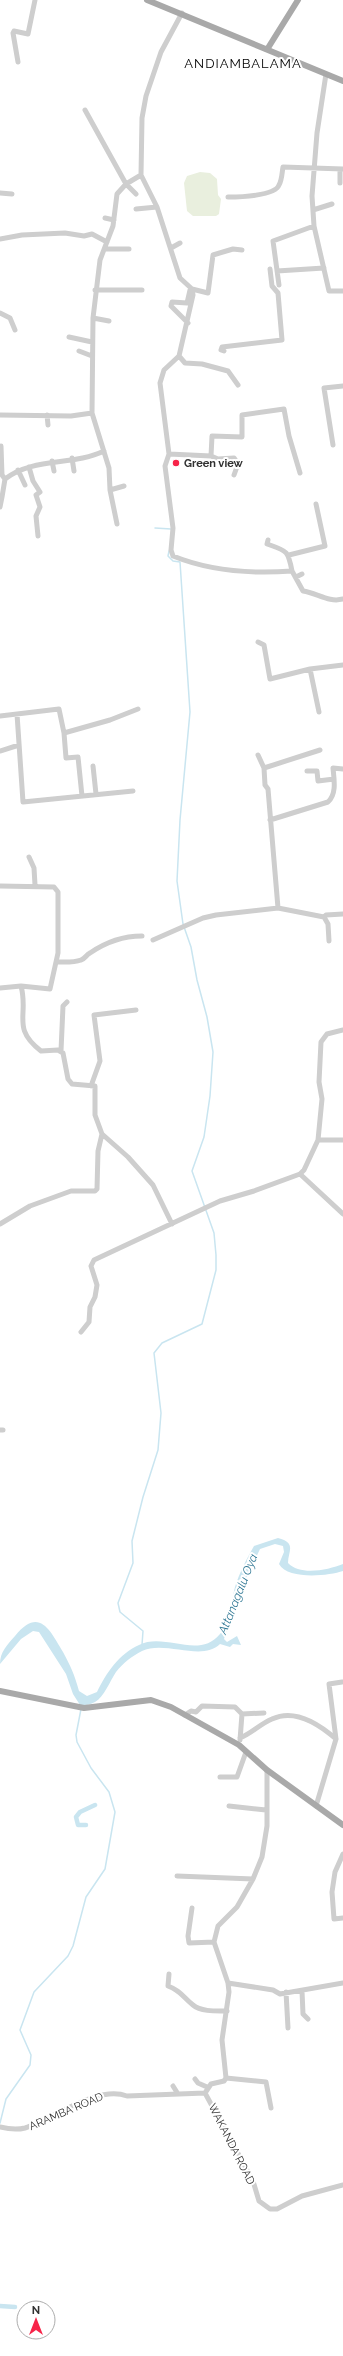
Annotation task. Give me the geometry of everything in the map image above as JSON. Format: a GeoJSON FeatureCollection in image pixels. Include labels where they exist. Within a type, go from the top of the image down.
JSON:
{"type":"FeatureCollection","features":[{"type":"Feature","properties":{"kind":"main road"},"geometry":{"type":"LineString","coordinates":[[150,0],[268,48],[343,81]]}},
{"type":"Feature","properties":{"kind":"main road"},"geometry":{"type":"LineString","coordinates":[[268,48],[298,0]]}},
{"type":"Feature","properties":{"kind":"main road"},"geometry":{"type":"LineString","coordinates":[[0,1691],[84,1708],[151,1700],[240,1742],[246,1752],[267,1770],[343,1825]]}},
{"type":"Feature","properties":{"kind":"street"},"geometry":{"type":"LineString","coordinates":[[18,62],[13,33],[14,31],[28,34],[35,0]]}},
{"type":"Feature","properties":{"kind":"street"},"geometry":{"type":"LineString","coordinates":[[182,13],[160,52],[146,96],[142,118],[141,175],[157,208],[180,278],[191,288],[208,294],[213,255],[233,249],[242,250]]}},
{"type":"Feature","properties":{"kind":"street"},"geometry":{"type":"LineString","coordinates":[[326,74],[317,133],[312,196],[314,226],[329,291],[343,291]]}},
{"type":"Feature","properties":{"kind":"street"},"geometry":{"type":"LineString","coordinates":[[85,110],[126,184],[136,194]]}},
{"type":"Feature","properties":{"kind":"street"},"geometry":{"type":"LineString","coordinates":[[228,197],[263,194],[275,190],[279,186],[283,167],[315,166],[342,169],[340,183]]}},
{"type":"Feature","properties":{"kind":"street"},"geometry":{"type":"LineString","coordinates":[[117,524],[104,450],[92,413],[93,318],[95,290],[100,260],[114,220],[117,194],[126,184],[141,175]]}},
{"type":"Feature","properties":{"kind":"street"},"geometry":{"type":"LineString","coordinates":[[0,193],[12,194]]}},
{"type":"Feature","properties":{"kind":"street"},"geometry":{"type":"LineString","coordinates":[[313,210],[332,204]]}},
{"type":"Feature","properties":{"kind":"street"},"geometry":{"type":"LineString","coordinates":[[136,209],[157,208]]}},
{"type":"Feature","properties":{"kind":"street"},"geometry":{"type":"LineString","coordinates":[[105,218],[114,220]]}},
{"type":"Feature","properties":{"kind":"street"},"geometry":{"type":"LineString","coordinates":[[279,285],[273,241],[314,226]]}},
{"type":"Feature","properties":{"kind":"street"},"geometry":{"type":"LineString","coordinates":[[0,239],[66,232],[84,236],[92,234],[107,242]]}},
{"type":"Feature","properties":{"kind":"street"},"geometry":{"type":"LineString","coordinates":[[170,248],[180,243]]}},
{"type":"Feature","properties":{"kind":"street"},"geometry":{"type":"LineString","coordinates":[[105,248],[129,249]]}},
{"type":"Feature","properties":{"kind":"street"},"geometry":{"type":"LineString","coordinates":[[269,282],[278,272],[324,268]]}},
{"type":"Feature","properties":{"kind":"street"},"geometry":{"type":"LineString","coordinates":[[224,351],[221,350],[222,347],[231,345],[282,340],[278,293],[269,282],[270,269]]}},
{"type":"Feature","properties":{"kind":"street"},"geometry":{"type":"LineString","coordinates":[[188,323],[171,306],[172,302],[187,303],[191,288]]}},
{"type":"Feature","properties":{"kind":"street"},"geometry":{"type":"LineString","coordinates":[[191,288],[193,295],[188,323],[179,356],[164,370],[160,383],[169,454],[165,466],[173,528],[171,550],[173,556],[241,572],[292,571]]}},
{"type":"Feature","properties":{"kind":"street"},"geometry":{"type":"LineString","coordinates":[[95,290],[142,290]]}},
{"type":"Feature","properties":{"kind":"street"},"geometry":{"type":"LineString","coordinates":[[0,313],[10,318],[15,330]]}},
{"type":"Feature","properties":{"kind":"street"},"geometry":{"type":"LineString","coordinates":[[93,318],[109,321]]}},
{"type":"Feature","properties":{"kind":"street"},"geometry":{"type":"LineString","coordinates":[[69,337],[92,342]]}},
{"type":"Feature","properties":{"kind":"street"},"geometry":{"type":"LineString","coordinates":[[79,351],[92,356]]}},
{"type":"Feature","properties":{"kind":"street"},"geometry":{"type":"LineString","coordinates":[[179,356],[185,363],[202,364],[228,371],[238,385]]}},
{"type":"Feature","properties":{"kind":"street"},"geometry":{"type":"LineString","coordinates":[[333,445],[324,388],[343,386]]}},
{"type":"Feature","properties":{"kind":"street"},"geometry":{"type":"LineString","coordinates":[[211,456],[212,436],[242,438],[242,415],[284,409],[289,436],[300,473]]}},
{"type":"Feature","properties":{"kind":"street"},"geometry":{"type":"LineString","coordinates":[[0,415],[92,413]]}},
{"type":"Feature","properties":{"kind":"street"},"geometry":{"type":"LineString","coordinates":[[47,415],[48,426]]}},
{"type":"Feature","properties":{"kind":"street"},"geometry":{"type":"LineString","coordinates":[[0,507],[5,479],[2,475],[1,446]]}},
{"type":"Feature","properties":{"kind":"street"},"geometry":{"type":"LineString","coordinates":[[5,479],[18,470],[52,461],[96,454],[104,450]]}},
{"type":"Feature","properties":{"kind":"street"},"geometry":{"type":"LineString","coordinates":[[169,454],[211,456],[218,459],[236,459],[238,464],[234,475]]}},
{"type":"Feature","properties":{"kind":"street"},"geometry":{"type":"LineString","coordinates":[[72,458],[74,472]]}},
{"type":"Feature","properties":{"kind":"street"},"geometry":{"type":"LineString","coordinates":[[52,461],[54,472]]}},
{"type":"Feature","properties":{"kind":"street"},"geometry":{"type":"LineString","coordinates":[[29,467],[33,481],[40,492],[36,495],[40,507],[36,516],[38,536]]}},
{"type":"Feature","properties":{"kind":"street"},"geometry":{"type":"LineString","coordinates":[[18,470],[25,485]]}},
{"type":"Feature","properties":{"kind":"street"},"geometry":{"type":"LineString","coordinates":[[110,490],[124,486]]}},
{"type":"Feature","properties":{"kind":"street"},"geometry":{"type":"LineString","coordinates":[[289,555],[325,546],[316,504]]}},
{"type":"Feature","properties":{"kind":"street"},"geometry":{"type":"LineString","coordinates":[[268,540],[267,544],[286,551],[289,555],[292,571],[303,590],[317,593],[331,600],[343,599]]}},
{"type":"Feature","properties":{"kind":"street"},"geometry":{"type":"LineString","coordinates":[[296,577],[302,574]]}},
{"type":"Feature","properties":{"kind":"street"},"geometry":{"type":"LineString","coordinates":[[258,642],[264,645],[270,679],[310,669],[343,664]]}},
{"type":"Feature","properties":{"kind":"street"},"geometry":{"type":"LineString","coordinates":[[310,669],[319,712]]}},
{"type":"Feature","properties":{"kind":"street"},"geometry":{"type":"LineString","coordinates":[[0,716],[59,709],[64,733],[66,758],[78,757],[82,796]]}},
{"type":"Feature","properties":{"kind":"street"},"geometry":{"type":"LineString","coordinates":[[64,733],[110,720],[138,709]]}},
{"type":"Feature","properties":{"kind":"street"},"geometry":{"type":"LineString","coordinates":[[17,714],[23,802],[133,791]]}},
{"type":"Feature","properties":{"kind":"street"},"geometry":{"type":"LineString","coordinates":[[0,751],[19,745]]}},
{"type":"Feature","properties":{"kind":"street"},"geometry":{"type":"LineString","coordinates":[[264,768],[320,750]]}},
{"type":"Feature","properties":{"kind":"street"},"geometry":{"type":"LineString","coordinates":[[258,755],[264,768],[265,785],[268,789],[278,908]]}},
{"type":"Feature","properties":{"kind":"street"},"geometry":{"type":"LineString","coordinates":[[93,766],[96,794]]}},
{"type":"Feature","properties":{"kind":"street"},"geometry":{"type":"LineString","coordinates":[[270,820],[328,802],[332,799],[334,779],[333,768],[343,768]]}},
{"type":"Feature","properties":{"kind":"street"},"geometry":{"type":"LineString","coordinates":[[307,771],[317,771],[318,781],[334,779]]}},
{"type":"Feature","properties":{"kind":"street"},"geometry":{"type":"LineString","coordinates":[[29,857],[34,868],[35,885]]}},
{"type":"Feature","properties":{"kind":"street"},"geometry":{"type":"LineString","coordinates":[[0,886],[35,885],[54,887],[58,892],[59,937],[53,980],[50,988],[22,986],[0,988]]}},
{"type":"Feature","properties":{"kind":"street"},"geometry":{"type":"LineString","coordinates":[[153,940],[216,915],[278,908],[324,917],[326,915],[343,914]]}},
{"type":"Feature","properties":{"kind":"street"},"geometry":{"type":"LineString","coordinates":[[324,917],[328,924],[329,941]]}},
{"type":"Feature","properties":{"kind":"street"},"geometry":{"type":"LineString","coordinates":[[56,962],[78,961],[83,959],[88,953],[117,939],[127,936],[142,936]]}},
{"type":"Feature","properties":{"kind":"street"},"geometry":{"type":"LineString","coordinates":[[22,986],[22,1028],[27,1037],[41,1051],[60,1051]]}},
{"type":"Feature","properties":{"kind":"street"},"geometry":{"type":"LineString","coordinates":[[68,1002],[63,1006],[60,1051],[68,1079],[72,1084],[94,1086],[95,1115],[102,1134],[128,1157],[153,1185],[172,1224]]}},
{"type":"Feature","properties":{"kind":"street"},"geometry":{"type":"LineString","coordinates":[[91,1086],[100,1061],[94,1016],[136,1010]]}},
{"type":"Feature","properties":{"kind":"street"},"geometry":{"type":"LineString","coordinates":[[82,1332],[89,1322],[90,1307],[95,1296],[96,1285],[91,1266],[94,1260],[220,1201],[254,1192],[300,1174],[318,1140],[322,1099],[320,1082],[321,1042],[328,1034],[343,1030]]}},
{"type":"Feature","properties":{"kind":"street"},"geometry":{"type":"LineString","coordinates":[[0,1224],[30,1206],[71,1191],[95,1191],[97,1189],[98,1151],[102,1134]]}},
{"type":"Feature","properties":{"kind":"street"},"geometry":{"type":"LineString","coordinates":[[318,1140],[343,1140]]}},
{"type":"Feature","properties":{"kind":"street"},"geometry":{"type":"LineString","coordinates":[[300,1174],[343,1214]]}},
{"type":"Feature","properties":{"kind":"street"},"geometry":{"type":"LineString","coordinates":[[316,1806],[336,1739],[329,1684],[342,1682]]}},
{"type":"Feature","properties":{"kind":"street"},"geometry":{"type":"LineString","coordinates":[[185,1715],[192,1710],[196,1712],[202,1706],[235,1707],[242,1714],[264,1713]]}},
{"type":"Feature","properties":{"kind":"street"},"geometry":{"type":"LineString","coordinates":[[240,1742],[242,1714]]}},
{"type":"Feature","properties":{"kind":"street"},"geometry":{"type":"LineString","coordinates":[[240,1742],[272,1719],[290,1715],[323,1727],[336,1739]]}},
{"type":"Feature","properties":{"kind":"street"},"geometry":{"type":"LineString","coordinates":[[220,1777],[237,1778],[246,1752]]}},
{"type":"Feature","properties":{"kind":"street"},"geometry":{"type":"LineString","coordinates":[[226,2078],[222,2040],[227,2011],[228,1983],[214,1942],[218,1926],[237,1907],[253,1879],[262,1857],[267,1826],[267,1770]]}},
{"type":"Feature","properties":{"kind":"street"},"geometry":{"type":"LineString","coordinates":[[229,1806],[266,1810]]}},
{"type":"Feature","properties":{"kind":"street"},"geometry":{"type":"LineString","coordinates":[[343,1854],[335,1872],[332,1892],[334,1919],[343,1918]]}},
{"type":"Feature","properties":{"kind":"street"},"geometry":{"type":"LineString","coordinates":[[177,1876],[253,1879]]}},
{"type":"Feature","properties":{"kind":"street"},"geometry":{"type":"LineString","coordinates":[[192,1908],[188,1936],[189,1943],[214,1942]]}},
{"type":"Feature","properties":{"kind":"street"},"geometry":{"type":"LineString","coordinates":[[169,1974],[168,1986],[180,1991],[194,2006],[202,2009],[227,2011]]}},
{"type":"Feature","properties":{"kind":"street"},"geometry":{"type":"LineString","coordinates":[[228,1983],[273,1990],[280,1994],[343,1983]]}},
{"type":"Feature","properties":{"kind":"street"},"geometry":{"type":"LineString","coordinates":[[302,1991],[303,2014],[308,2019]]}},
{"type":"Feature","properties":{"kind":"street"},"geometry":{"type":"LineString","coordinates":[[286,1992],[288,2028]]}},
{"type":"Feature","properties":{"kind":"street"},"geometry":{"type":"LineString","coordinates":[[205,2093],[207,2087],[226,2078],[266,2082],[271,2108]]}},
{"type":"Feature","properties":{"kind":"street"},"geometry":{"type":"LineString","coordinates":[[195,2079],[198,2083],[207,2087]]}},
{"type":"Feature","properties":{"kind":"street"},"geometry":{"type":"LineString","coordinates":[[173,2086],[178,2094]]}},
{"type":"Feature","properties":{"kind":"street","name":"ARAMBA ROAD"},"geometry":{"type":"LineString","coordinates":[[2,2128],[24,2128],[67,2108],[109,2093],[117,2092],[127,2096],[205,2093]]}},
{"type":"Feature","properties":{"kind":"street","name":"WAKANDA ROAD"},"geometry":{"type":"LineString","coordinates":[[205,2093],[253,2182],[259,2201],[270,2209],[277,2209],[302,2196],[343,2185]]}},
{"type":"Feature","properties":{"kind":"green space"},"geometry":{"type":"Polygon","coordinates":[[[200,172],[210,173],[217,179],[218,195],[221,199],[219,214],[216,216],[193,216],[187,211],[184,183],[187,176],[200,172]]]}},
{"type":"Feature","properties":{"kind":"water","name":"Attanagalu Oya"},"geometry":{"type":"Polygon","coordinates":[[[278,1538],[288,1542],[290,1545],[288,1563],[293,1567],[307,1571],[314,1571],[343,1564],[343,1571],[319,1575],[299,1575],[291,1573],[279,1564],[284,1552],[283,1546],[275,1544],[260,1549],[243,1585],[224,1639],[227,1642],[237,1636],[241,1645],[233,1644],[230,1647],[220,1644],[212,1649],[203,1651],[151,1648],[142,1651],[128,1660],[119,1669],[98,1700],[86,1705],[80,1705],[73,1694],[66,1674],[39,1632],[33,1631],[21,1639],[0,1664],[3,1652],[23,1627],[37,1622],[43,1624],[63,1652],[76,1679],[79,1691],[87,1696],[97,1692],[119,1659],[125,1653],[139,1645],[160,1641],[202,1645],[212,1641],[224,1629],[230,1612],[237,1582],[243,1566],[254,1546],[278,1538]]]}},
{"type":"Feature","properties":{"kind":"waterway"},"geometry":{"type":"LineString","coordinates":[[155,528],[171,529]]}},
{"type":"Feature","properties":{"kind":"waterway"},"geometry":{"type":"LineString","coordinates":[[142,1645],[143,1631],[120,1612],[118,1603],[133,1563],[132,1541],[143,1497],[158,1450],[161,1413],[154,1353],[162,1343],[202,1324],[216,1270],[214,1233],[192,1171],[204,1137],[210,1096],[213,1052],[207,1017],[197,980],[191,947],[183,924],[177,881],[180,820],[190,712],[180,562],[173,561],[168,556],[169,551]]}},
{"type":"Feature","properties":{"kind":"waterway"},"geometry":{"type":"LineString","coordinates":[[0,2123],[6,2099],[30,2065],[31,2055],[20,2030],[34,1992],[68,1956],[73,1946],[86,1897],[105,1869],[115,1812],[109,1792],[91,1768],[77,1742],[76,1735],[81,1709]]}},
{"type":"Feature","properties":{"kind":"waterway"},"geometry":{"type":"LineString","coordinates":[[86,1825],[78,1825],[76,1817],[80,1812],[95,1805]]}},
{"type":"Feature","properties":{"kind":"waterway"},"geometry":{"type":"LineString","coordinates":[[0,2306],[15,2307]]}},
{"type":"Feature","properties":{"kind":"place","name":"Green view"},"geometry":{"type":"Point","coordinates":[176,463]}},
{"type":"Feature","properties":{"kind":"district","name":"ANDIAMBALAMA"},"geometry":{"type":"Point","coordinates":[243,63]}}]}
